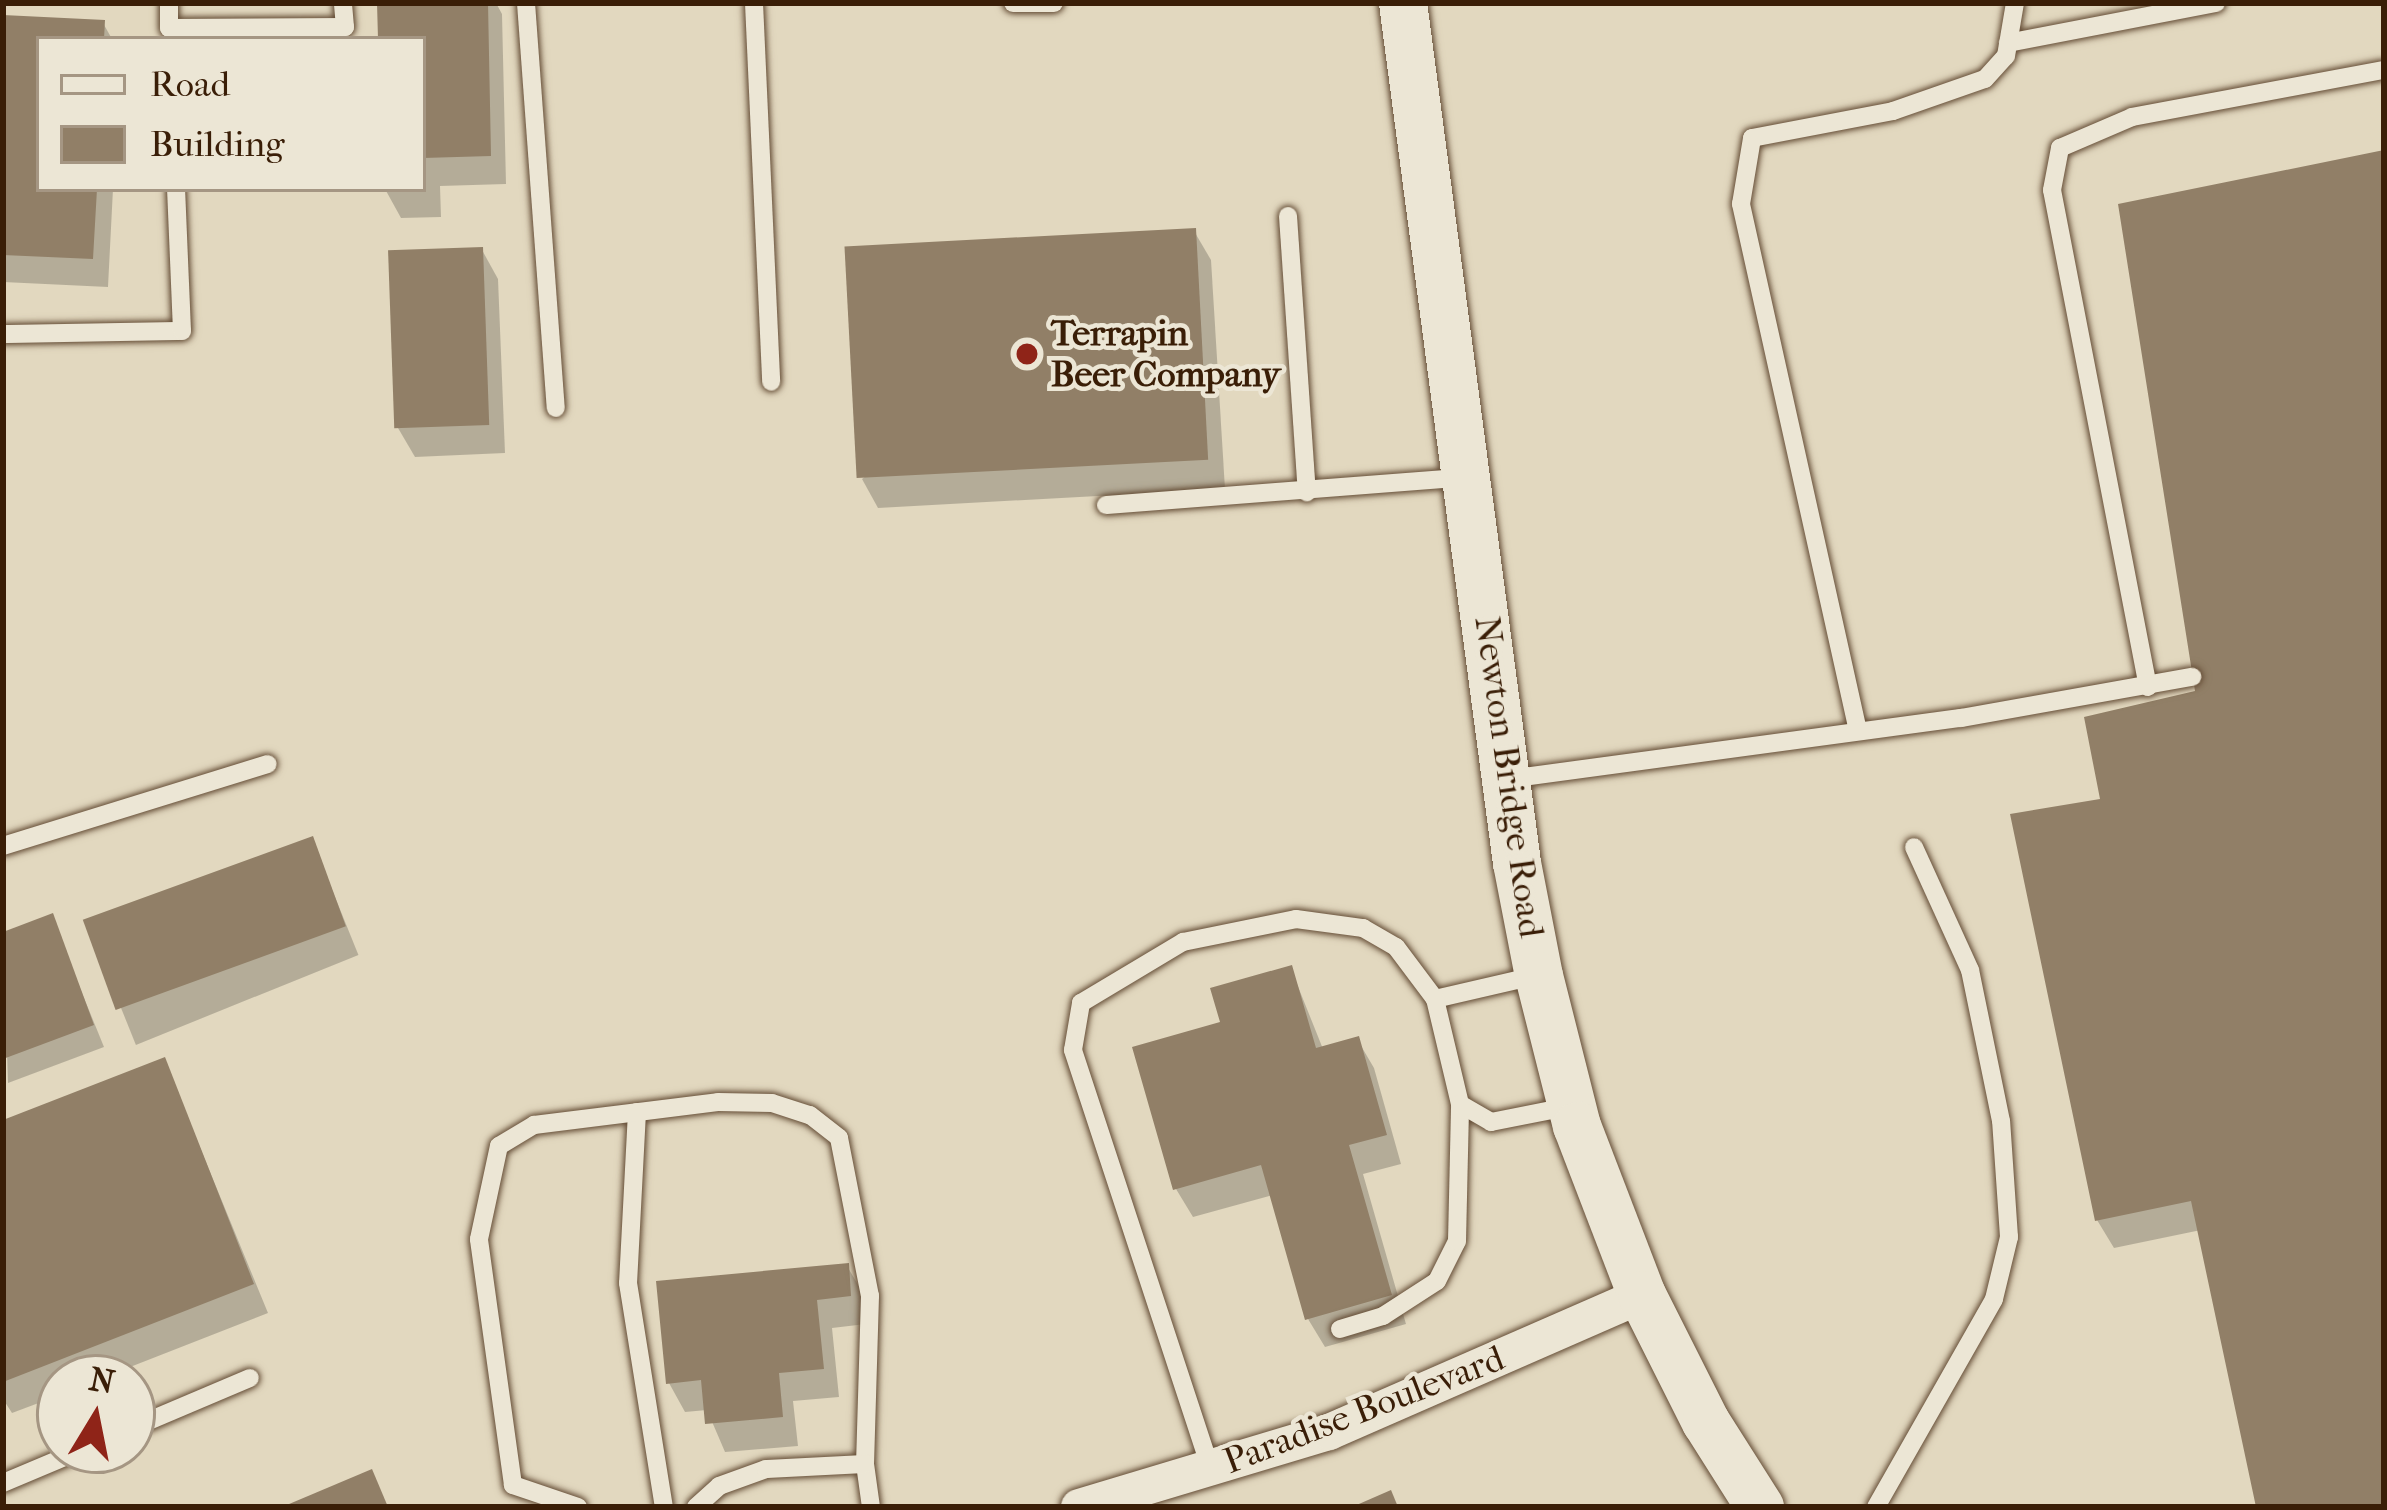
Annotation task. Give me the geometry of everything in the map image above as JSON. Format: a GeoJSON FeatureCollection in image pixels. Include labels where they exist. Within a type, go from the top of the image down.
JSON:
{"type":"FeatureCollection","features":[{"type":"Feature","properties":{"kind":"main road","name":"Newton Bridge Road"},"geometry":{"type":"LineString","coordinates":[[1403,3],[1470,477],[1505,780],[1539,976],[1572,1106],[1642,1295],[1706,1422],[1760,1507]]}},
{"type":"Feature","properties":{"kind":"street","name":"Paradise Boulevard"},"geometry":{"type":"LineString","coordinates":[[1079,1507],[1211,1470],[1394,1407],[1642,1295]]}},
{"type":"Feature","properties":{"kind":"lane"},"geometry":{"type":"LineString","coordinates":[[169,3],[169,33],[345,27],[343,3]]}},
{"type":"Feature","properties":{"kind":"lane"},"geometry":{"type":"LineString","coordinates":[[526,3],[556,408]]}},
{"type":"Feature","properties":{"kind":"lane"},"geometry":{"type":"LineString","coordinates":[[754,3],[771,382]]}},
{"type":"Feature","properties":{"kind":"lane"},"geometry":{"type":"LineString","coordinates":[[1013,3],[1054,3]]}},
{"type":"Feature","properties":{"kind":"lane"},"geometry":{"type":"LineString","coordinates":[[1858,731],[1741,204],[1752,138],[1893,111],[1985,79],[2008,43],[2014,3]]}},
{"type":"Feature","properties":{"kind":"lane"},"geometry":{"type":"LineString","coordinates":[[2008,43],[2216,3]]}},
{"type":"Feature","properties":{"kind":"lane"},"geometry":{"type":"LineString","coordinates":[[2148,687],[2052,190],[2060,148],[2132,117],[2384,70]]}},
{"type":"Feature","properties":{"kind":"lane"},"geometry":{"type":"LineString","coordinates":[[3,334],[182,331],[176,192]]}},
{"type":"Feature","properties":{"kind":"lane"},"geometry":{"type":"LineString","coordinates":[[1288,216],[1307,491]]}},
{"type":"Feature","properties":{"kind":"lane"},"geometry":{"type":"LineString","coordinates":[[1106,505],[1470,477]]}},
{"type":"Feature","properties":{"kind":"lane"},"geometry":{"type":"LineString","coordinates":[[1505,780],[1858,731],[2192,677]]}},
{"type":"Feature","properties":{"kind":"lane"},"geometry":{"type":"LineString","coordinates":[[3,846],[268,764]]}},
{"type":"Feature","properties":{"kind":"lane"},"geometry":{"type":"LineString","coordinates":[[1882,1505],[1994,1300],[2009,1237],[2001,1121],[1970,970],[1914,848]]}},
{"type":"Feature","properties":{"kind":"lane"},"geometry":{"type":"LineString","coordinates":[[1211,1470],[1072,1051],[1081,1003],[1183,942],[1296,919],[1364,928],[1396,947],[1435,999],[1460,1104],[1457,1241],[1437,1281],[1383,1316],[1340,1329]]}},
{"type":"Feature","properties":{"kind":"lane"},"geometry":{"type":"LineString","coordinates":[[1435,999],[1539,976]]}},
{"type":"Feature","properties":{"kind":"lane"},"geometry":{"type":"LineString","coordinates":[[578,1507],[513,1485],[479,1239],[485,1186],[499,1146],[534,1125],[772,1103],[809,1115],[839,1138],[871,1296],[865,1464],[872,1507]]}},
{"type":"Feature","properties":{"kind":"lane"},"geometry":{"type":"LineString","coordinates":[[1460,1104],[1491,1122],[1572,1106]]}},
{"type":"Feature","properties":{"kind":"lane"},"geometry":{"type":"LineString","coordinates":[[637,1112],[628,1282],[664,1507]]}},
{"type":"Feature","properties":{"kind":"lane"},"geometry":{"type":"LineString","coordinates":[[156,1418],[250,1378]]}},
{"type":"Feature","properties":{"kind":"lane"},"geometry":{"type":"LineString","coordinates":[[696,1507],[719,1486],[766,1469],[865,1464]]}},
{"type":"Feature","properties":{"kind":"lane"},"geometry":{"type":"LineString","coordinates":[[3,1483],[36,1469]]}},
{"type":"Feature","properties":{"kind":"building"},"geometry":{"type":"Polygon","coordinates":[[[377,3],[488,3],[491,156],[426,158],[426,36],[378,36],[377,3]]]}},
{"type":"Feature","properties":{"kind":"building"},"geometry":{"type":"Polygon","coordinates":[[[3,15],[105,20],[104,36],[36,36],[36,192],[97,192],[93,259],[3,255],[3,15]]]}},
{"type":"Feature","properties":{"kind":"building"},"geometry":{"type":"Polygon","coordinates":[[[2384,150],[2384,1507],[2256,1507],[2191,1201],[2095,1221],[2010,814],[2100,799],[2084,717],[2195,691],[2118,204],[2384,150]]]}},
{"type":"Feature","properties":{"kind":"building","name":"Terrapin Beer Company"},"geometry":{"type":"Polygon","coordinates":[[[1196,228],[1208,460],[857,478],[844,246],[1196,228]]]}},
{"type":"Feature","properties":{"kind":"building"},"geometry":{"type":"Polygon","coordinates":[[[483,247],[489,425],[394,428],[388,250],[483,247]]]}},
{"type":"Feature","properties":{"kind":"building"},"geometry":{"type":"Polygon","coordinates":[[[313,836],[346,926],[116,1010],[83,920],[313,836]]]}},
{"type":"Feature","properties":{"kind":"building"},"geometry":{"type":"Polygon","coordinates":[[[53,913],[94,1025],[3,1059],[3,932],[53,913]]]}},
{"type":"Feature","properties":{"kind":"building"},"geometry":{"type":"Polygon","coordinates":[[[1292,965],[1316,1048],[1359,1036],[1387,1135],[1349,1145],[1392,1295],[1305,1320],[1261,1165],[1173,1190],[1132,1047],[1220,1022],[1210,988],[1292,965]]]}},
{"type":"Feature","properties":{"kind":"building"},"geometry":{"type":"Polygon","coordinates":[[[165,1057],[254,1284],[75,1354],[36,1354],[36,1369],[3,1382],[3,1120],[165,1057]]]}},
{"type":"Feature","properties":{"kind":"building"},"geometry":{"type":"Polygon","coordinates":[[[849,1263],[851,1296],[817,1300],[824,1369],[779,1373],[783,1417],[705,1424],[701,1380],[666,1384],[656,1281],[849,1263]]]}},
{"type":"Feature","properties":{"kind":"building"},"geometry":{"type":"Polygon","coordinates":[[[372,1469],[388,1507],[282,1507],[372,1469]]]}},
{"type":"Feature","properties":{"kind":"building"},"geometry":{"type":"Polygon","coordinates":[[[1391,1490],[1398,1507],[1352,1507],[1391,1490]]]}},
{"type":"Feature","properties":{"kind":"place","name":"Terrapin Beer Company"},"geometry":{"type":"Point","coordinates":[1027,354]}}]}
